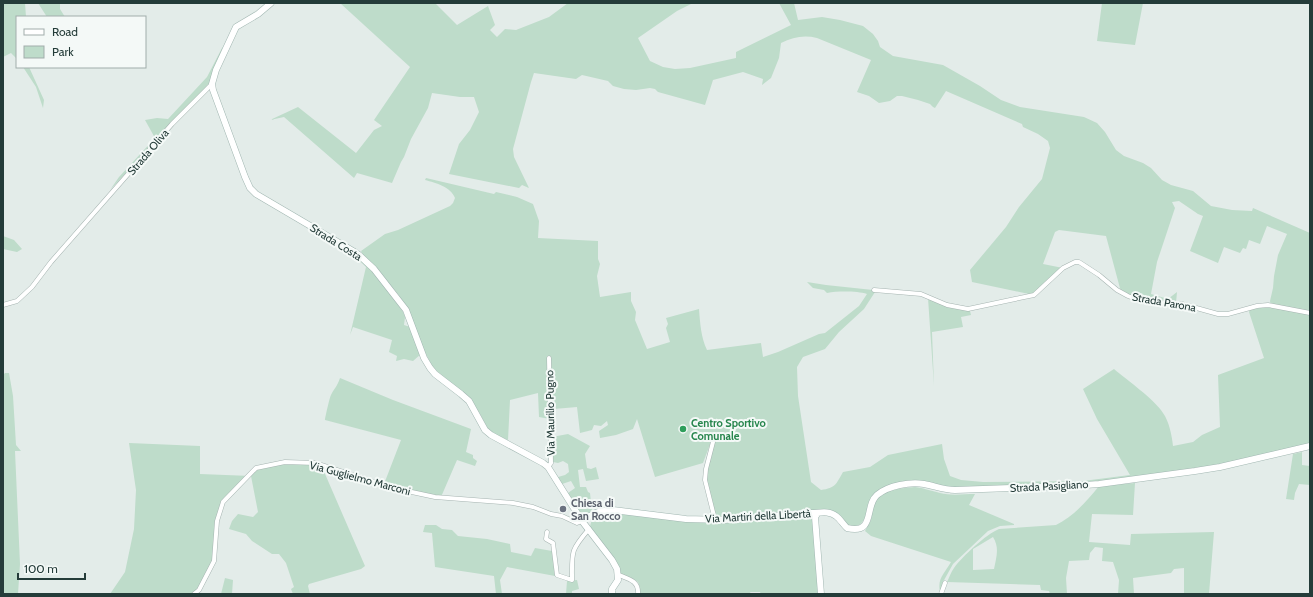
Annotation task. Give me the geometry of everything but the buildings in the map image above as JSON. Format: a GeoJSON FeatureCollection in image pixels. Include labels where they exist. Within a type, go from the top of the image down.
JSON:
{"type":"FeatureCollection","features":[{"type":"Feature","properties":{"kind":"street","name":"Strada Oliva"},"geometry":{"type":"LineString","coordinates":[[3,305],[17,301],[32,286],[51,262],[172,124],[212,84],[216,70],[236,27],[258,14],[271,3]]}},
{"type":"Feature","properties":{"kind":"street","name":"Strada Costa"},"geometry":{"type":"LineString","coordinates":[[212,84],[250,188],[266,200],[353,251],[366,261],[388,286],[406,310],[424,358],[430,368],[435,374],[469,401]]}},
{"type":"Feature","properties":{"kind":"street","name":"Strada Parona"},"geometry":{"type":"LineString","coordinates":[[874,290],[921,294],[947,305],[968,309],[1034,295],[1063,268],[1075,262],[1079,262],[1124,294],[1138,300],[1182,304],[1223,314],[1268,305],[1310,313]]}},
{"type":"Feature","properties":{"kind":"street","name":"Via Maurilio Pugno"},"geometry":{"type":"LineString","coordinates":[[548,467],[551,463],[549,358]]}},
{"type":"Feature","properties":{"kind":"street","name":"Via Maurilio Pugno"},"geometry":{"type":"LineString","coordinates":[[469,401],[485,430],[491,435],[548,467],[582,521],[612,560],[618,578]]}},
{"type":"Feature","properties":{"kind":"street"},"geometry":{"type":"LineString","coordinates":[[713,442],[706,469],[705,480],[715,520]]}},
{"type":"Feature","properties":{"kind":"street","name":"Strada Pasigliano"},"geometry":{"type":"LineString","coordinates":[[817,514],[821,512],[831,513],[836,515],[847,528],[858,528],[862,527],[869,519],[872,501],[875,496],[887,489],[901,485],[924,484],[945,490],[1072,486],[1220,467],[1310,446]]}},
{"type":"Feature","properties":{"kind":"street","name":"Via Guglielmo Marconi"},"geometry":{"type":"LineString","coordinates":[[194,594],[199,590],[214,561],[217,521],[223,502],[256,468],[285,462],[314,463],[393,488],[435,497],[513,503],[533,507],[551,514],[562,516],[577,523],[582,521]]}},
{"type":"Feature","properties":{"kind":"street","name":"Via Martiri della Libertà"},"geometry":{"type":"LineString","coordinates":[[582,521],[598,512],[613,510],[715,520],[811,513],[817,514]]}},
{"type":"Feature","properties":{"kind":"street"},"geometry":{"type":"LineString","coordinates":[[817,514],[815,517],[821,594]]}},
{"type":"Feature","properties":{"kind":"street"},"geometry":{"type":"LineString","coordinates":[[547,532],[546,539],[553,543],[557,575],[572,580],[572,552],[577,543],[589,529]]}},
{"type":"Feature","properties":{"kind":"street"},"geometry":{"type":"LineString","coordinates":[[613,594],[612,589],[618,578],[635,582],[638,586],[638,594]]}},
{"type":"Feature","properties":{"kind":"street"},"geometry":{"type":"LineString","coordinates":[[941,594],[945,582]]}},
{"type":"Feature","properties":{"kind":"green space"},"geometry":{"type":"Polygon","coordinates":[[[3,3],[25,3],[26,16],[16,16],[16,58],[11,53],[3,57],[3,3]]]}},
{"type":"Feature","properties":{"kind":"green space"},"geometry":{"type":"Polygon","coordinates":[[[38,3],[60,3],[60,9],[64,16],[46,16],[38,3]]]}},
{"type":"Feature","properties":{"kind":"green space"},"geometry":{"type":"Polygon","coordinates":[[[340,3],[435,3],[457,25],[488,6],[495,25],[490,30],[497,37],[505,29],[516,30],[549,17],[568,3],[693,3],[677,11],[638,38],[650,61],[663,67],[675,69],[690,68],[736,58],[736,52],[791,25],[779,3],[794,3],[798,20],[822,17],[863,26],[873,34],[880,47],[893,56],[943,65],[1001,100],[1020,107],[1084,117],[1097,123],[1105,132],[1116,150],[1124,156],[1143,163],[1151,168],[1162,180],[1171,185],[1193,191],[1211,206],[1232,210],[1252,211],[1253,208],[1310,233],[1310,444],[1219,465],[1100,482],[955,489],[904,483],[875,494],[863,522],[854,527],[846,524],[834,512],[802,513],[788,511],[764,515],[716,518],[706,486],[708,464],[711,459],[715,431],[703,463],[655,477],[637,419],[633,429],[616,435],[600,438],[599,431],[608,425],[607,421],[601,426],[594,425],[592,430],[580,433],[577,407],[550,408],[550,419],[539,417],[538,393],[510,400],[508,440],[495,435],[488,429],[479,412],[465,395],[432,366],[419,340],[408,309],[398,294],[361,251],[385,234],[398,230],[450,206],[453,203],[455,198],[447,188],[425,180],[426,178],[494,194],[496,192],[517,197],[533,204],[539,221],[538,238],[598,241],[598,259],[600,264],[597,276],[600,297],[631,292],[631,301],[636,312],[635,320],[647,349],[670,342],[666,328],[668,324],[666,318],[699,309],[700,325],[707,350],[761,343],[763,357],[819,334],[825,333],[859,306],[867,294],[858,292],[827,293],[824,290],[813,288],[807,282],[873,290],[875,292],[864,309],[839,332],[825,349],[803,357],[797,367],[798,396],[811,482],[821,490],[833,487],[843,472],[870,467],[888,455],[942,444],[944,459],[950,476],[961,480],[983,482],[1083,481],[1130,475],[1097,419],[1083,389],[1114,369],[1147,396],[1159,408],[1169,424],[1173,446],[1193,442],[1202,435],[1220,427],[1218,375],[1264,358],[1249,312],[1250,309],[1271,307],[1270,301],[1278,255],[1287,234],[1267,226],[1260,244],[1249,240],[1246,249],[1243,248],[1240,253],[1224,247],[1218,263],[1190,251],[1203,216],[1179,201],[1172,202],[1175,208],[1157,262],[1151,294],[1168,299],[1177,292],[1176,303],[1138,300],[1121,292],[1106,236],[1059,230],[1055,232],[1043,264],[1063,268],[1034,295],[972,282],[970,270],[1006,227],[1019,207],[1042,179],[1050,148],[1048,141],[1038,134],[1023,127],[1022,124],[946,91],[935,108],[930,104],[902,96],[897,96],[890,101],[879,103],[869,96],[857,92],[871,60],[817,38],[808,37],[794,38],[781,43],[779,58],[771,78],[762,85],[763,79],[743,72],[713,80],[705,105],[658,92],[655,89],[624,89],[613,86],[608,81],[582,75],[576,79],[534,73],[513,149],[514,157],[529,188],[522,185],[519,188],[449,174],[459,144],[470,130],[479,112],[474,97],[460,97],[432,93],[428,108],[411,139],[392,183],[357,173],[354,178],[284,117],[270,120],[298,107],[356,153],[374,130],[382,126],[374,120],[410,67],[340,3]]]}},
{"type":"Feature","properties":{"kind":"green space"},"geometry":{"type":"Polygon","coordinates":[[[1102,3],[1143,3],[1135,45],[1097,41],[1102,3]]]}},
{"type":"Feature","properties":{"kind":"green space"},"geometry":{"type":"Polygon","coordinates":[[[223,47],[210,82],[110,190],[119,177],[155,138],[145,120],[157,118],[168,119],[207,77],[223,47]]]}},
{"type":"Feature","properties":{"kind":"green space"},"geometry":{"type":"Polygon","coordinates":[[[24,68],[29,68],[44,100],[43,108],[36,87],[24,68]]]}},
{"type":"Feature","properties":{"kind":"green space"},"geometry":{"type":"Polygon","coordinates":[[[3,236],[14,240],[22,249],[17,252],[3,249],[3,236]]]}},
{"type":"Feature","properties":{"kind":"green space"},"geometry":{"type":"Polygon","coordinates":[[[356,257],[376,275],[403,312],[405,317],[404,325],[410,327],[421,354],[413,361],[404,359],[396,361],[397,356],[389,352],[392,340],[353,327],[350,335],[366,267],[356,257]]]}},
{"type":"Feature","properties":{"kind":"green space"},"geometry":{"type":"Polygon","coordinates":[[[928,298],[970,311],[971,315],[961,317],[963,327],[932,332],[934,386],[928,298]]]}},
{"type":"Feature","properties":{"kind":"green space"},"geometry":{"type":"Polygon","coordinates":[[[5,373],[9,373],[13,396],[16,445],[21,451],[15,451],[20,564],[18,594],[3,594],[3,375],[5,373]]]}},
{"type":"Feature","properties":{"kind":"green space"},"geometry":{"type":"Polygon","coordinates":[[[340,378],[393,400],[471,429],[466,452],[473,455],[473,458],[477,461],[475,466],[457,460],[441,497],[384,484],[401,440],[325,420],[330,396],[340,378]]]}},
{"type":"Feature","properties":{"kind":"green space"},"geometry":{"type":"Polygon","coordinates":[[[568,434],[590,446],[585,454],[587,468],[591,469],[596,467],[599,479],[586,481],[583,469],[578,470],[580,487],[586,487],[590,493],[592,511],[587,515],[579,512],[568,493],[575,488],[571,481],[562,484],[558,477],[569,472],[568,464],[563,461],[558,463],[553,462],[552,437],[568,434]]]}},
{"type":"Feature","properties":{"kind":"green space"},"geometry":{"type":"Polygon","coordinates":[[[129,443],[200,446],[200,474],[251,476],[223,502],[215,521],[213,561],[199,589],[192,594],[110,594],[125,572],[134,529],[136,490],[129,443]]]}},
{"type":"Feature","properties":{"kind":"green space"},"geometry":{"type":"Polygon","coordinates":[[[1302,452],[1302,465],[1310,466],[1310,485],[1299,484],[1294,500],[1286,499],[1293,454],[1302,452]]]}},
{"type":"Feature","properties":{"kind":"green space"},"geometry":{"type":"Polygon","coordinates":[[[283,464],[314,465],[322,467],[365,566],[361,569],[309,584],[310,594],[293,594],[291,589],[294,587],[286,563],[279,554],[272,554],[252,541],[246,534],[229,529],[232,521],[238,514],[253,517],[258,512],[251,476],[256,470],[283,464]]]}},
{"type":"Feature","properties":{"kind":"green space"},"geometry":{"type":"Polygon","coordinates":[[[1135,483],[1133,515],[1092,514],[1089,542],[1130,545],[1131,534],[1214,532],[1209,594],[1184,594],[1184,568],[1174,569],[1171,573],[1133,578],[1134,594],[1118,594],[1119,580],[1113,562],[1102,561],[1103,548],[1095,547],[1090,553],[1089,560],[1069,561],[1066,578],[1067,594],[1050,594],[1049,591],[1041,590],[1040,585],[947,582],[953,570],[963,558],[975,546],[994,532],[999,529],[1056,525],[1074,513],[1085,503],[1099,486],[1135,483]],[[993,537],[973,549],[973,570],[994,569],[997,553],[993,537]]]}},
{"type":"Feature","properties":{"kind":"green space"},"geometry":{"type":"Polygon","coordinates":[[[915,487],[940,493],[958,495],[975,494],[969,505],[1014,524],[1000,526],[988,531],[953,564],[943,582],[940,592],[939,587],[942,576],[951,562],[871,536],[865,531],[871,520],[874,501],[878,497],[889,491],[915,487]]]}},
{"type":"Feature","properties":{"kind":"green space"},"geometry":{"type":"Polygon","coordinates":[[[606,512],[721,523],[808,515],[813,516],[819,594],[761,594],[760,592],[750,592],[751,594],[639,594],[640,589],[638,582],[619,574],[590,528],[595,517],[606,512]]]}},
{"type":"Feature","properties":{"kind":"green space"},"geometry":{"type":"Polygon","coordinates":[[[425,525],[436,525],[442,529],[452,530],[458,536],[487,539],[510,544],[511,552],[531,556],[535,548],[552,551],[555,576],[507,567],[500,580],[502,594],[496,594],[494,576],[435,567],[432,533],[423,532],[425,525]]]}},
{"type":"Feature","properties":{"kind":"green space"},"geometry":{"type":"Polygon","coordinates":[[[225,578],[233,580],[232,594],[221,594],[225,578]]]}},
{"type":"Feature","properties":{"kind":"green space"},"geometry":{"type":"Polygon","coordinates":[[[577,580],[579,589],[572,591],[572,594],[566,594],[567,581],[577,580]]]}},
{"type":"Feature","properties":{"kind":"place","name":"Centro Sportivo Comunale"},"geometry":{"type":"Point","coordinates":[683,429]}},
{"type":"Feature","properties":{"kind":"place","name":"Chiesa di San Rocco"},"geometry":{"type":"Point","coordinates":[563,509]}}]}
